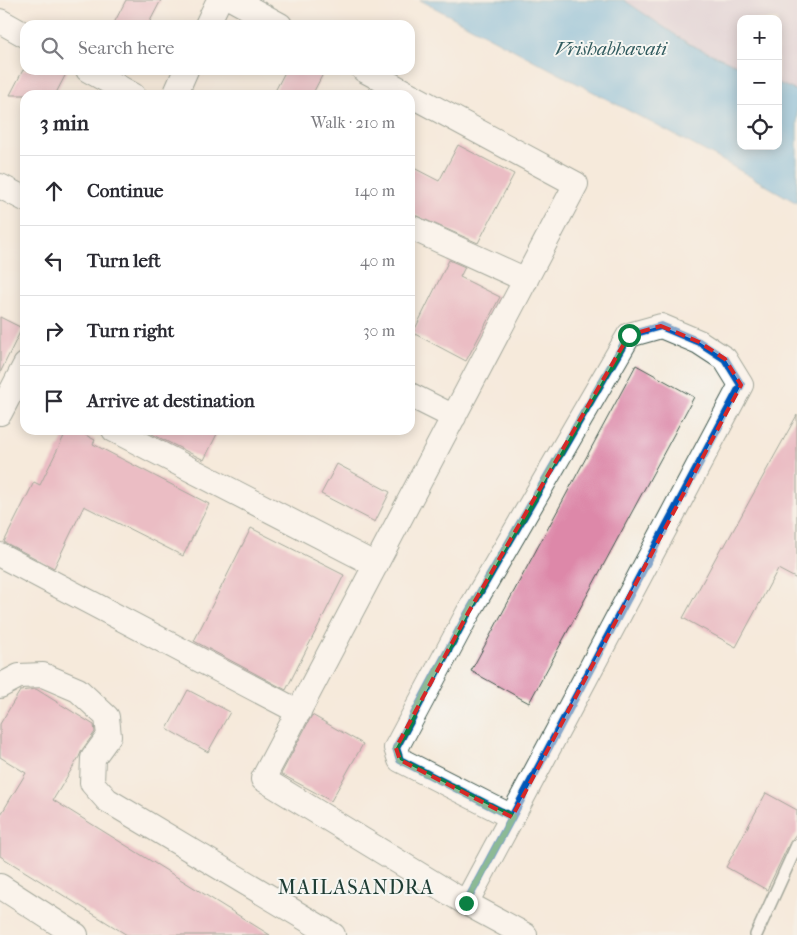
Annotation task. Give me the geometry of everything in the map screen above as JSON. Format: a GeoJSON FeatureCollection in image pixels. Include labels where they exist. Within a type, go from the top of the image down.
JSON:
{"type":"FeatureCollection","features":[{"type":"Feature","properties":{"kind":"street"},"geometry":{"type":"LineString","coordinates":[[209,20],[219,0]]}},
{"type":"Feature","properties":{"kind":"street"},"geometry":{"type":"LineString","coordinates":[[234,0],[271,20]]}},
{"type":"Feature","properties":{"kind":"street"},"geometry":{"type":"LineString","coordinates":[[0,21],[20,32]]}},
{"type":"Feature","properties":{"kind":"street"},"geometry":{"type":"LineString","coordinates":[[97,75],[124,90]]}},
{"type":"Feature","properties":{"kind":"street"},"geometry":{"type":"LineString","coordinates":[[177,90],[184,75]]}},
{"type":"Feature","properties":{"kind":"street"},"geometry":{"type":"LineString","coordinates":[[373,75],[401,90]]}},
{"type":"Feature","properties":{"kind":"street"},"geometry":{"type":"LineString","coordinates":[[415,97],[576,184],[263,779],[466,903],[526,935]]}},
{"type":"Feature","properties":{"kind":"street"},"geometry":{"type":"LineString","coordinates":[[0,186],[20,196]]}},
{"type":"Feature","properties":{"kind":"street"},"geometry":{"type":"LineString","coordinates":[[415,228],[526,280]]}},
{"type":"Feature","properties":{"kind":"street"},"geometry":{"type":"LineString","coordinates":[[466,903],[512,817],[741,385],[725,359],[699,342],[661,326],[629,335],[468,613],[396,748],[400,760],[512,817]]}},
{"type":"Feature","properties":{"kind":"street"},"geometry":{"type":"LineString","coordinates":[[0,413],[17,375]]}},
{"type":"Feature","properties":{"kind":"street"},"geometry":{"type":"LineString","coordinates":[[415,398],[454,417]]}},
{"type":"Feature","properties":{"kind":"street"},"geometry":{"type":"LineString","coordinates":[[124,435],[376,565]]}},
{"type":"Feature","properties":{"kind":"street"},"geometry":{"type":"LineString","coordinates":[[0,555],[299,712]]}},
{"type":"Feature","properties":{"kind":"street"},"geometry":{"type":"LineString","coordinates":[[0,686],[19,676],[43,675],[78,690],[107,717],[109,736],[93,758],[92,783],[107,800],[333,935]]}},
{"type":"Feature","properties":{"kind":"street"},"geometry":{"type":"LineString","coordinates":[[0,886],[76,935]]}},
{"type":"Feature","properties":{"kind":"lane"},"geometry":{"type":"LineString","coordinates":[[756,935],[797,844]]}},
{"type":"Feature","properties":{"kind":"highlighted area"},"geometry":{"type":"Polygon","coordinates":[[[661,326],[699,342],[725,359],[741,385],[512,817],[400,760],[396,748],[468,613],[629,335],[661,326]]]}},
{"type":"Feature","properties":{"kind":"shaded area"},"geometry":{"type":"Polygon","coordinates":[[[624,0],[797,0],[797,91],[782,85],[782,15],[737,15],[737,65],[689,44],[624,0]]]}},
{"type":"Feature","properties":{"kind":"water","name":"Vrishabhavati"},"geometry":{"type":"Polygon","coordinates":[[[420,0],[624,0],[689,44],[737,65],[737,150],[782,150],[782,85],[797,91],[797,203],[716,157],[420,0]]]}},
{"type":"Feature","properties":{"kind":"building"},"geometry":{"type":"Polygon","coordinates":[[[126,0],[161,0],[151,20],[116,20],[126,0]]]}},
{"type":"Feature","properties":{"kind":"building"},"geometry":{"type":"Polygon","coordinates":[[[20,75],[65,75],[58,90],[20,90],[20,95],[10,95],[20,75]]]}},
{"type":"Feature","properties":{"kind":"building"},"geometry":{"type":"Polygon","coordinates":[[[283,75],[322,75],[315,90],[276,90],[283,75]]]}},
{"type":"Feature","properties":{"kind":"building"},"geometry":{"type":"Polygon","coordinates":[[[458,145],[514,174],[478,243],[415,215],[415,169],[439,181],[458,145]]]}},
{"type":"Feature","properties":{"kind":"building"},"geometry":{"type":"Polygon","coordinates":[[[449,260],[465,267],[460,277],[500,297],[466,361],[415,334],[415,329],[449,260]]]}},
{"type":"Feature","properties":{"kind":"building"},"geometry":{"type":"Polygon","coordinates":[[[0,317],[20,327],[20,332],[0,373],[0,317]]]}},
{"type":"Feature","properties":{"kind":"building"},"geometry":{"type":"Polygon","coordinates":[[[636,365],[694,397],[529,703],[471,671],[636,365]]]}},
{"type":"Feature","properties":{"kind":"building"},"geometry":{"type":"Polygon","coordinates":[[[797,415],[797,579],[778,569],[736,647],[683,618],[797,415]]]}},
{"type":"Feature","properties":{"kind":"building"},"geometry":{"type":"Polygon","coordinates":[[[65,435],[86,435],[95,440],[93,444],[209,504],[183,556],[84,506],[54,568],[4,542],[34,482],[40,485],[65,435]]]}},
{"type":"Feature","properties":{"kind":"building"},"geometry":{"type":"Polygon","coordinates":[[[154,435],[216,435],[204,460],[154,435]]]}},
{"type":"Feature","properties":{"kind":"building"},"geometry":{"type":"Polygon","coordinates":[[[337,464],[390,492],[375,522],[321,494],[337,464]]]}},
{"type":"Feature","properties":{"kind":"building"},"geometry":{"type":"Polygon","coordinates":[[[251,528],[344,575],[286,690],[194,641],[251,528]]]}},
{"type":"Feature","properties":{"kind":"building"},"geometry":{"type":"Polygon","coordinates":[[[36,689],[94,725],[95,732],[82,750],[53,800],[270,935],[127,935],[0,856],[0,816],[26,773],[0,757],[0,724],[20,691],[36,689]]]}},
{"type":"Feature","properties":{"kind":"building"},"geometry":{"type":"Polygon","coordinates":[[[188,690],[230,712],[208,752],[167,729],[188,690]]]}},
{"type":"Feature","properties":{"kind":"building"},"geometry":{"type":"Polygon","coordinates":[[[312,715],[363,744],[331,801],[281,774],[312,715]]]}},
{"type":"Feature","properties":{"kind":"building"},"geometry":{"type":"Polygon","coordinates":[[[766,793],[797,810],[797,833],[790,842],[767,890],[726,867],[766,793]]]}},
{"type":"Feature","properties":{"kind":"cycle path"},"geometry":{"type":"LineString","coordinates":[[466,903],[512,817],[741,385],[725,359],[699,342],[661,326],[629,335],[468,613],[396,748],[400,760],[512,817]]}},
{"type":"Feature","properties":{"kind":"district","name":"MAILASANDRA"},"geometry":{"type":"Point","coordinates":[356,887]}},
{"type":"Feature","properties":{"kind":"route"},"geometry":{"type":"LineString","coordinates":[[466,903],[512,817],[400,760],[396,748],[468,613],[629,335]]}}]}
